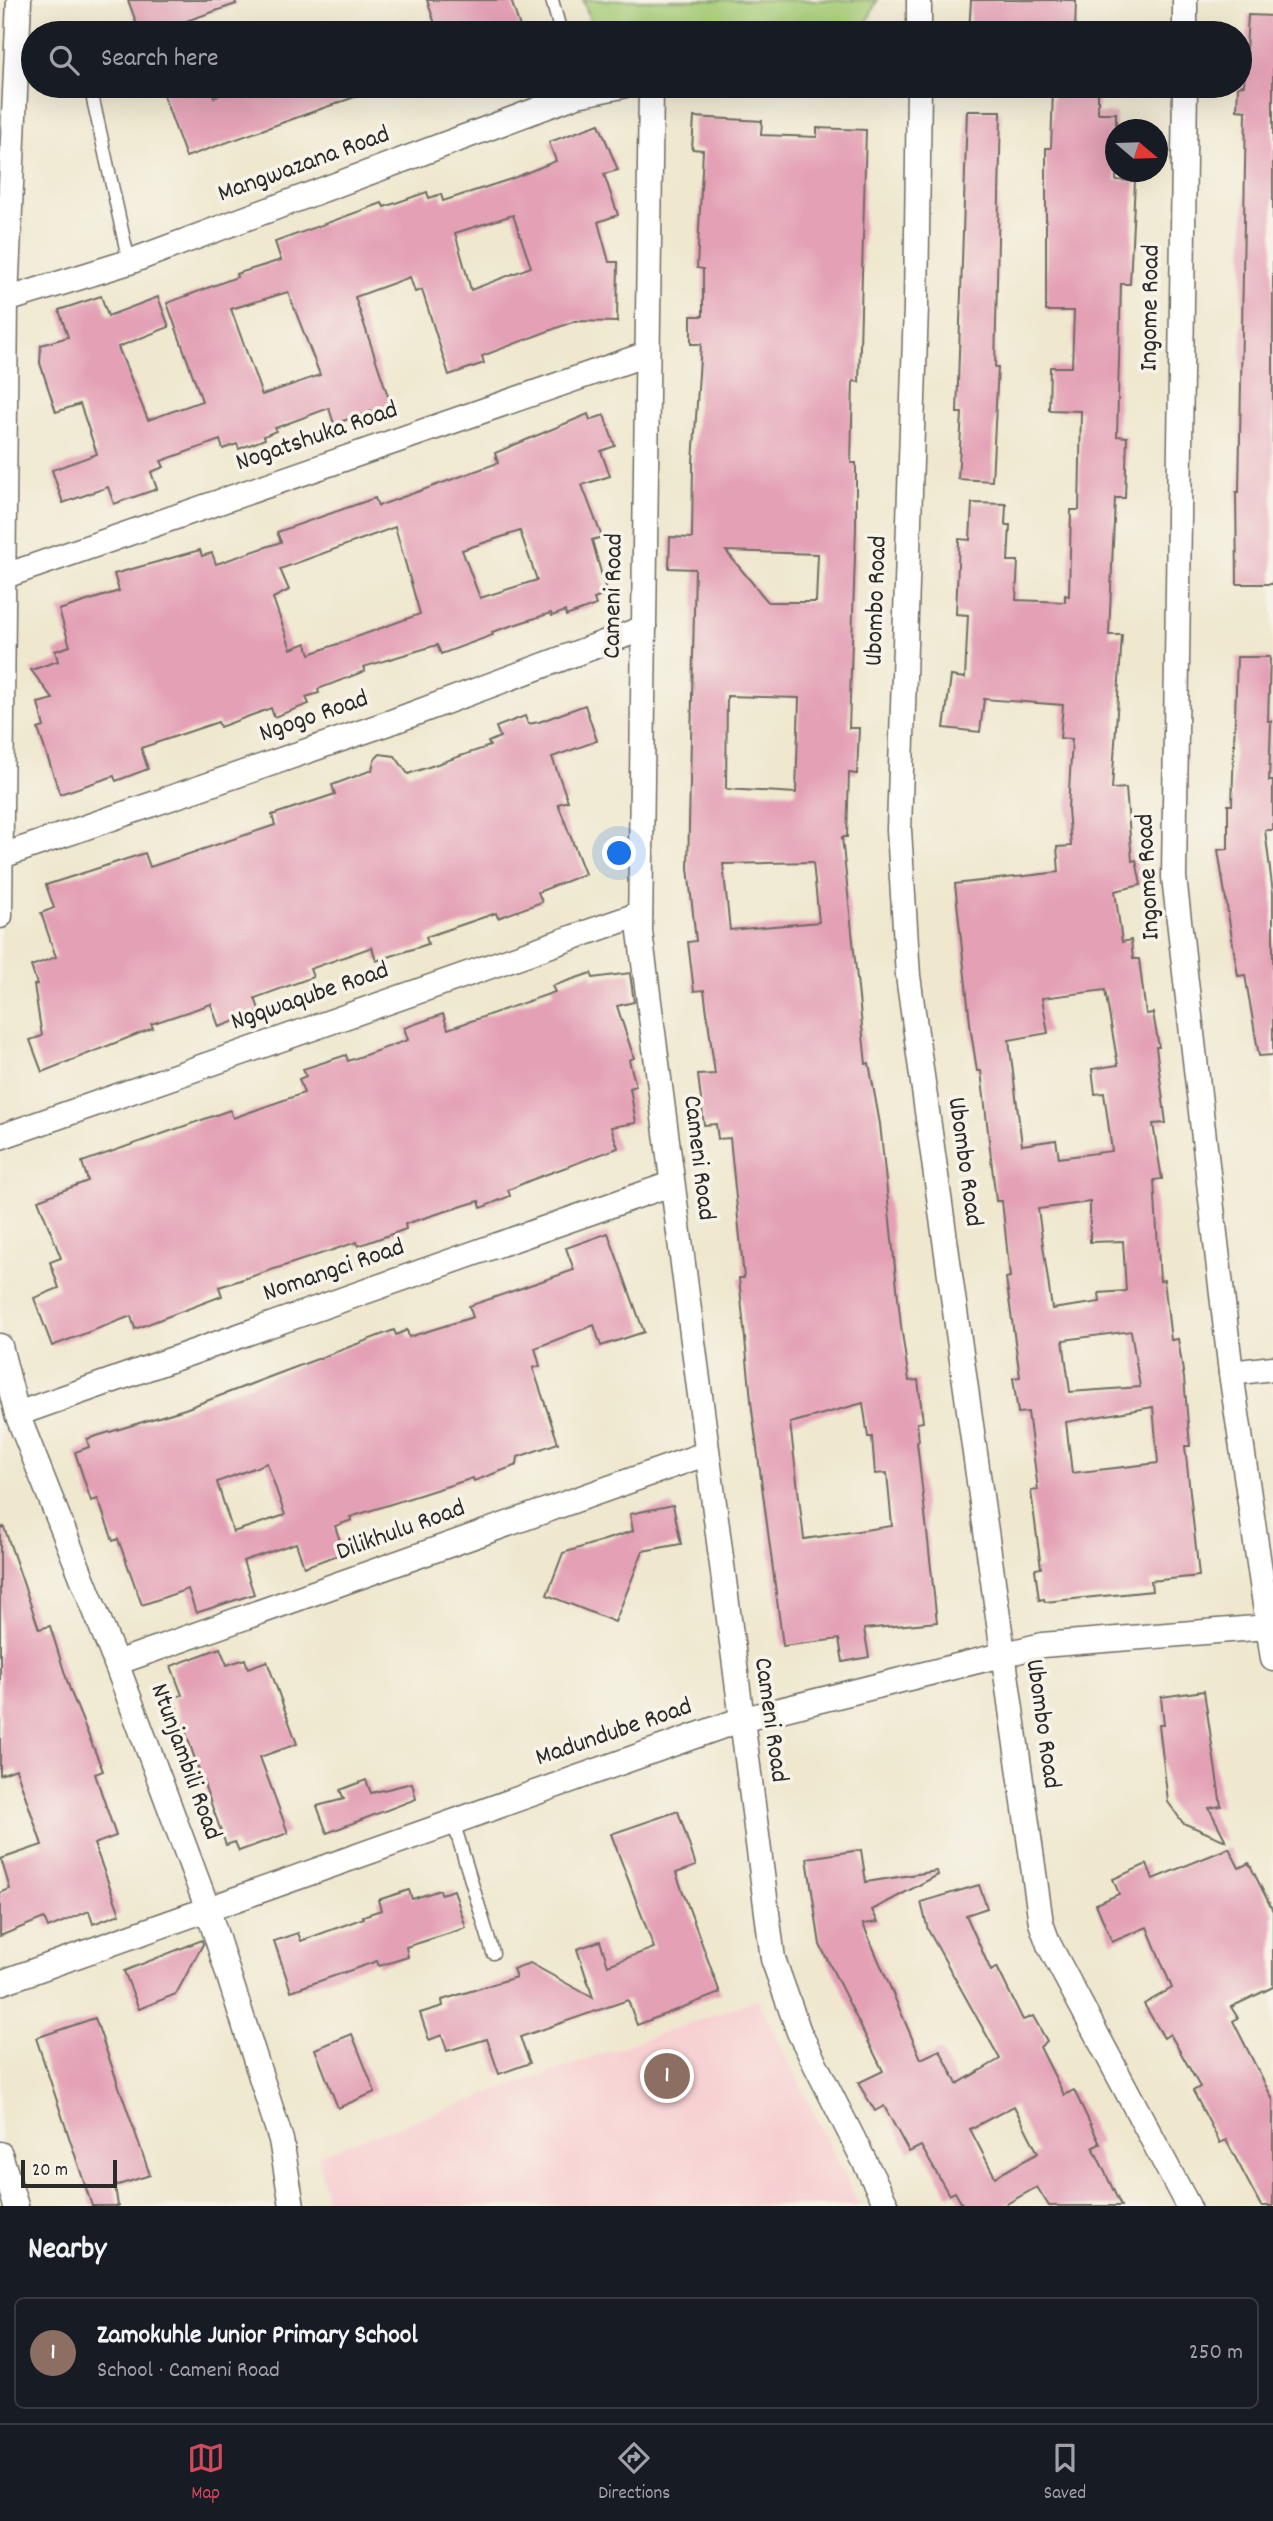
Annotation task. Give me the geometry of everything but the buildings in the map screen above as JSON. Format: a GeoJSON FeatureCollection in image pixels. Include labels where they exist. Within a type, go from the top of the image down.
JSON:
{"type":"FeatureCollection","features":[{"type":"Feature","properties":{"kind":"street"},"geometry":{"type":"LineString","coordinates":[[0,12],[17,0]]}},
{"type":"Feature","properties":{"kind":"street"},"geometry":{"type":"LineString","coordinates":[[0,916],[6,300],[17,0]]}},
{"type":"Feature","properties":{"kind":"street"},"geometry":{"type":"LineString","coordinates":[[919,0],[919,21]]}},
{"type":"Feature","properties":{"kind":"street"},"geometry":{"type":"LineString","coordinates":[[1185,0],[1185,21]]}},
{"type":"Feature","properties":{"kind":"street","name":"Mangwazana Road"},"geometry":{"type":"LineString","coordinates":[[6,300],[128,262],[558,98]]}},
{"type":"Feature","properties":{"kind":"street","name":"Cameni Road"},"geometry":{"type":"LineString","coordinates":[[651,98],[640,914],[705,1454],[773,1959],[799,2032],[887,2206]]}},
{"type":"Feature","properties":{"kind":"street","name":"Ubombo Road"},"geometry":{"type":"LineString","coordinates":[[919,98],[916,306],[900,843],[908,976],[1041,1923],[1049,1945],[1188,2206]]}},
{"type":"Feature","properties":{"kind":"street","name":"Ingome Road"},"geometry":{"type":"LineString","coordinates":[[1185,98],[1174,877],[1231,1373],[1273,1659]]}},
{"type":"Feature","properties":{"kind":"street","name":"Nogatshuka Road"},"geometry":{"type":"LineString","coordinates":[[5,576],[647,354]]}},
{"type":"Feature","properties":{"kind":"street","name":"Ngogo Road"},"geometry":{"type":"LineString","coordinates":[[2,856],[394,721],[644,628]]}},
{"type":"Feature","properties":{"kind":"street","name":"Ngqwaqube Road"},"geometry":{"type":"LineString","coordinates":[[0,1137],[640,914]]}},
{"type":"Feature","properties":{"kind":"street","name":"Nomangci Road"},"geometry":{"type":"LineString","coordinates":[[17,1414],[671,1184]]}},
{"type":"Feature","properties":{"kind":"street","name":"Ntunjambili Road"},"geometry":{"type":"LineString","coordinates":[[0,1346],[17,1414],[116,1663],[207,1907],[281,2140],[292,2206]]}},
{"type":"Feature","properties":{"kind":"street"},"geometry":{"type":"LineString","coordinates":[[1231,1373],[1273,1368]]}},
{"type":"Feature","properties":{"kind":"street","name":"Dilikhulu Road"},"geometry":{"type":"LineString","coordinates":[[116,1663],[705,1454]]}},
{"type":"Feature","properties":{"kind":"street","name":"Madundube Road"},"geometry":{"type":"LineString","coordinates":[[0,1983],[207,1907],[740,1720],[1042,1645],[1268,1627]]}},
{"type":"Feature","properties":{"kind":"street"},"geometry":{"type":"LineString","coordinates":[[0,2154],[16,2206]]}},
{"type":"Feature","properties":{"kind":"lane"},"geometry":{"type":"LineString","coordinates":[[552,0],[558,21]]}},
{"type":"Feature","properties":{"kind":"lane"},"geometry":{"type":"LineString","coordinates":[[93,98],[128,262]]}},
{"type":"Feature","properties":{"kind":"lane"},"geometry":{"type":"LineString","coordinates":[[453,1821],[493,1953]]}},
{"type":"Feature","properties":{"kind":"shaded area"},"geometry":{"type":"Polygon","coordinates":[[[758,1999],[859,2206],[326,2206],[319,2154],[758,1999]]]}},
{"type":"Feature","properties":{"kind":"green space"},"geometry":{"type":"Polygon","coordinates":[[[583,0],[877,0],[867,21],[591,21],[583,0]]]}},
{"type":"Feature","properties":{"kind":"place","name":"Zamokuhle Junior Primary School"},"geometry":{"type":"Point","coordinates":[667,2076]}}]}
